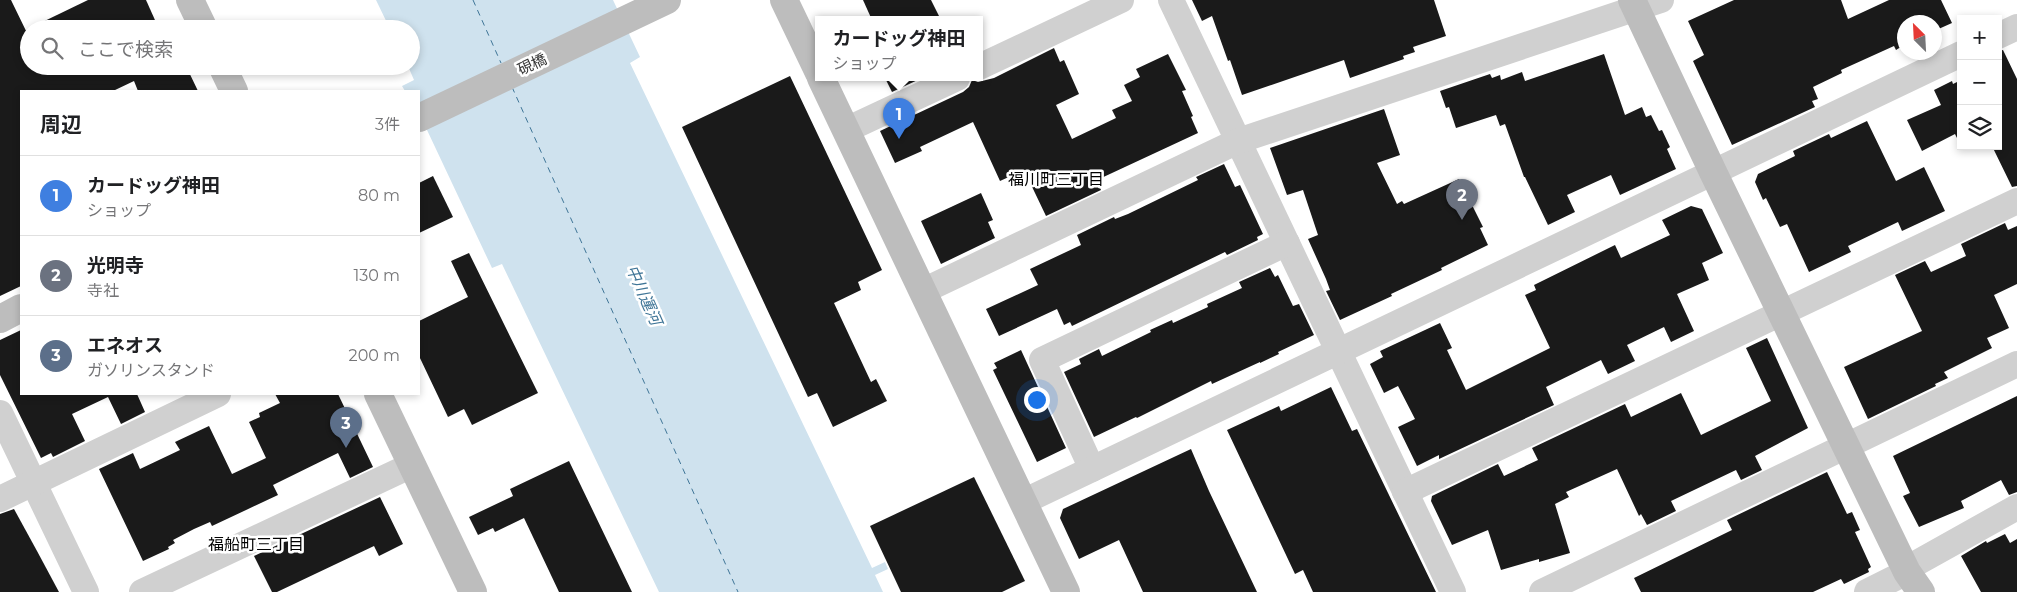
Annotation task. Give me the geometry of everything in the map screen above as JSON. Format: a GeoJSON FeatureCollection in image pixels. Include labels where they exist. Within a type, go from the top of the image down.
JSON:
{"type":"FeatureCollection","features":[{"type":"Feature","properties":{"kind":"street"},"geometry":{"type":"LineString","coordinates":[[190,0],[200,20]]}},
{"type":"Feature","properties":{"kind":"street"},"geometry":{"type":"LineString","coordinates":[[784,0],[815,65]]}},
{"type":"Feature","properties":{"kind":"street"},"geometry":{"type":"LineString","coordinates":[[983,65],[1121,0]]}},
{"type":"Feature","properties":{"kind":"street"},"geometry":{"type":"LineString","coordinates":[[1171,0],[1453,592]]}},
{"type":"Feature","properties":{"kind":"street"},"geometry":{"type":"LineString","coordinates":[[923,291],[1238,141],[1643,3],[1713,172],[1911,578]]}},
{"type":"Feature","properties":{"kind":"street","name":"硯橋"},"geometry":{"type":"LineString","coordinates":[[420,118],[656,5]]}},
{"type":"Feature","properties":{"kind":"street"},"geometry":{"type":"LineString","coordinates":[[2002,34],[2017,27]]}},
{"type":"Feature","properties":{"kind":"street"},"geometry":{"type":"LineString","coordinates":[[1023,502],[1957,56]]}},
{"type":"Feature","properties":{"kind":"street"},"geometry":{"type":"LineString","coordinates":[[226,75],[234,90]]}},
{"type":"Feature","properties":{"kind":"street"},"geometry":{"type":"LineString","coordinates":[[822,81],[1066,592]]}},
{"type":"Feature","properties":{"kind":"street"},"geometry":{"type":"LineString","coordinates":[[846,130],[951,81]]}},
{"type":"Feature","properties":{"kind":"street"},"geometry":{"type":"LineString","coordinates":[[1405,492],[2017,201]]}},
{"type":"Feature","properties":{"kind":"street"},"geometry":{"type":"LineString","coordinates":[[1092,468],[1042,360],[1287,243]]}},
{"type":"Feature","properties":{"kind":"street"},"geometry":{"type":"LineString","coordinates":[[0,319],[20,309]]}},
{"type":"Feature","properties":{"kind":"street"},"geometry":{"type":"LineString","coordinates":[[1542,592],[2017,364]]}},
{"type":"Feature","properties":{"kind":"street"},"geometry":{"type":"LineString","coordinates":[[0,499],[216,395]]}},
{"type":"Feature","properties":{"kind":"street"},"geometry":{"type":"LineString","coordinates":[[378,395],[473,592]]}},
{"type":"Feature","properties":{"kind":"street"},"geometry":{"type":"LineString","coordinates":[[0,413],[86,592]]}},
{"type":"Feature","properties":{"kind":"street"},"geometry":{"type":"LineString","coordinates":[[142,592],[412,465]]}},
{"type":"Feature","properties":{"kind":"street"},"geometry":{"type":"LineString","coordinates":[[1867,592],[1911,578],[2017,508]]}},
{"type":"Feature","properties":{"kind":"water","name":"中川運河"},"geometry":{"type":"Polygon","coordinates":[[[376,0],[613,0],[640,57],[630,63],[872,568],[885,562],[888,569],[875,575],[883,592],[659,592],[502,264],[492,268],[420,115],[420,90],[404,90],[402,86],[414,80],[412,75],[420,75],[420,20],[386,20],[376,0]]]}},
{"type":"Feature","properties":{"kind":"building"},"geometry":{"type":"Polygon","coordinates":[[[0,0],[11,0],[21,20],[20,75],[190,75],[198,90],[138,90],[134,81],[115,90],[20,90],[20,286],[0,296],[0,0]]]}},
{"type":"Feature","properties":{"kind":"building"},"geometry":{"type":"Polygon","coordinates":[[[88,0],[146,0],[155,20],[47,20],[88,0]]]}},
{"type":"Feature","properties":{"kind":"building"},"geometry":{"type":"Polygon","coordinates":[[[863,0],[931,0],[939,16],[870,16],[863,0]]]}},
{"type":"Feature","properties":{"kind":"building"},"geometry":{"type":"Polygon","coordinates":[[[1192,0],[1434,0],[1446,36],[1413,47],[1415,52],[1403,56],[1404,59],[1350,78],[1344,60],[1242,95],[1212,16],[1202,21],[1192,0]]]}},
{"type":"Feature","properties":{"kind":"building"},"geometry":{"type":"Polygon","coordinates":[[[1734,0],[1841,0],[1848,19],[1889,0],[1941,0],[1952,23],[1942,27],[1942,15],[1897,15],[1897,49],[1894,46],[1841,70],[1842,73],[1813,87],[1818,99],[1812,101],[1815,107],[1732,145],[1693,61],[1704,55],[1688,21],[1734,0]]]}},
{"type":"Feature","properties":{"kind":"building"},"geometry":{"type":"Polygon","coordinates":[[[1054,48],[1060,62],[1064,60],[1079,94],[1056,105],[1072,139],[1116,118],[1112,110],[1132,101],[1124,85],[1140,77],[1136,69],[1168,54],[1186,90],[1182,91],[1198,133],[1097,180],[1101,190],[1046,216],[1024,170],[1000,181],[973,122],[920,147],[922,151],[895,163],[880,131],[963,92],[969,87],[972,81],[978,82],[994,78],[1054,48]]]}},
{"type":"Feature","properties":{"kind":"building"},"geometry":{"type":"Polygon","coordinates":[[[2002,50],[2017,79],[2017,186],[2012,187],[1994,150],[2002,150],[2002,50]]]}},
{"type":"Feature","properties":{"kind":"building"},"geometry":{"type":"Polygon","coordinates":[[[1604,54],[1625,115],[1642,107],[1646,117],[1651,115],[1659,131],[1662,130],[1670,147],[1667,149],[1676,169],[1620,195],[1611,175],[1567,195],[1575,212],[1548,225],[1524,177],[1505,124],[1500,126],[1496,115],[1456,128],[1449,107],[1446,108],[1440,91],[1490,74],[1492,78],[1500,75],[1501,80],[1522,72],[1525,81],[1604,54]]]}},
{"type":"Feature","properties":{"kind":"building"},"geometry":{"type":"Polygon","coordinates":[[[790,76],[882,270],[858,282],[861,290],[834,303],[871,382],[876,379],[887,401],[833,427],[817,393],[808,397],[682,127],[790,76]]]}},
{"type":"Feature","properties":{"kind":"building"},"geometry":{"type":"Polygon","coordinates":[[[886,81],[916,81],[892,92],[886,81]]]}},
{"type":"Feature","properties":{"kind":"building"},"geometry":{"type":"Polygon","coordinates":[[[1952,81],[1953,84],[1957,82],[1957,138],[1955,134],[1922,151],[1907,120],[1941,105],[1934,90],[1952,81]]]}},
{"type":"Feature","properties":{"kind":"building"},"geometry":{"type":"Polygon","coordinates":[[[1384,109],[1400,155],[1377,163],[1397,204],[1402,201],[1404,204],[1459,179],[1483,227],[1480,228],[1488,245],[1441,268],[1442,270],[1391,294],[1392,296],[1340,320],[1326,291],[1330,290],[1308,239],[1318,235],[1303,190],[1287,195],[1270,148],[1384,109]]]}},
{"type":"Feature","properties":{"kind":"building"},"geometry":{"type":"Polygon","coordinates":[[[1867,121],[1896,181],[1924,167],[1945,211],[1902,231],[1898,222],[1848,246],[1851,252],[1809,272],[1787,224],[1780,227],[1766,198],[1763,200],[1755,182],[1758,174],[1795,156],[1793,151],[1829,134],[1831,138],[1867,121]]]}},
{"type":"Feature","properties":{"kind":"building"},"geometry":{"type":"Polygon","coordinates":[[[1224,164],[1235,187],[1240,185],[1263,234],[1257,237],[1258,240],[1227,255],[1225,252],[1072,326],[1070,322],[1064,325],[1057,309],[999,336],[986,309],[1038,285],[1030,269],[1081,245],[1077,235],[1114,217],[1115,219],[1128,214],[1198,180],[1196,177],[1224,164]]]}},
{"type":"Feature","properties":{"kind":"building"},"geometry":{"type":"Polygon","coordinates":[[[433,176],[453,217],[420,233],[420,182],[433,176]]]}},
{"type":"Feature","properties":{"kind":"building"},"geometry":{"type":"Polygon","coordinates":[[[981,193],[993,220],[988,222],[995,238],[941,264],[921,221],[981,193]]]}},
{"type":"Feature","properties":{"kind":"building"},"geometry":{"type":"Polygon","coordinates":[[[1691,206],[1702,209],[1723,253],[1702,263],[1709,280],[1677,294],[1694,331],[1671,342],[1664,327],[1627,345],[1635,361],[1608,374],[1601,360],[1546,387],[1554,405],[1439,459],[1439,455],[1417,466],[1398,427],[1415,419],[1398,386],[1384,393],[1370,364],[1383,357],[1380,351],[1440,323],[1452,348],[1447,350],[1466,390],[1550,348],[1525,295],[1536,290],[1534,285],[1615,245],[1621,258],[1670,235],[1662,220],[1691,206]]]}},
{"type":"Feature","properties":{"kind":"building"},"geometry":{"type":"Polygon","coordinates":[[[2005,223],[2008,230],[2017,226],[2017,284],[1994,295],[2009,328],[1987,338],[1992,348],[1944,372],[1948,378],[1935,384],[1936,386],[1868,419],[1844,367],[1922,331],[1895,275],[1925,261],[1931,272],[1966,256],[1961,244],[2005,223]]]}},
{"type":"Feature","properties":{"kind":"building"},"geometry":{"type":"Polygon","coordinates":[[[469,253],[538,393],[472,425],[464,409],[448,417],[420,358],[420,321],[468,297],[451,261],[469,253]]]}},
{"type":"Feature","properties":{"kind":"building"},"geometry":{"type":"Polygon","coordinates":[[[1270,268],[1275,277],[1278,275],[1293,306],[1299,304],[1314,335],[1260,363],[1212,384],[1211,381],[1094,437],[1064,372],[1081,364],[1079,359],[1099,349],[1102,356],[1151,332],[1150,330],[1172,320],[1173,323],[1208,307],[1207,304],[1242,288],[1239,282],[1270,268]]]}},
{"type":"Feature","properties":{"kind":"building"},"geometry":{"type":"Polygon","coordinates":[[[20,330],[20,395],[137,395],[145,412],[121,424],[108,397],[72,414],[85,441],[53,457],[51,453],[41,458],[0,375],[0,340],[20,330]]]}},
{"type":"Feature","properties":{"kind":"building"},"geometry":{"type":"Polygon","coordinates":[[[1767,338],[1808,428],[1755,456],[1762,470],[1741,480],[1736,470],[1671,501],[1676,511],[1647,525],[1641,514],[1639,516],[1617,469],[1566,492],[1569,497],[1555,504],[1570,553],[1539,562],[1539,559],[1501,570],[1488,530],[1452,545],[1431,501],[1432,496],[1498,464],[1504,476],[1538,460],[1532,448],[1625,404],[1631,417],[1681,393],[1701,435],[1771,401],[1746,348],[1767,338]]]}},
{"type":"Feature","properties":{"kind":"building"},"geometry":{"type":"Polygon","coordinates":[[[1021,350],[1066,448],[1037,462],[993,370],[997,368],[994,363],[1021,350]]]}},
{"type":"Feature","properties":{"kind":"building"},"geometry":{"type":"Polygon","coordinates":[[[1331,387],[1352,431],[1357,429],[1436,592],[1313,592],[1303,570],[1295,574],[1227,430],[1279,406],[1281,411],[1331,387]]]}},
{"type":"Feature","properties":{"kind":"building"},"geometry":{"type":"Polygon","coordinates":[[[276,395],[338,395],[373,467],[350,478],[338,453],[273,485],[278,495],[212,526],[210,522],[194,529],[173,540],[175,543],[168,547],[169,549],[143,561],[99,469],[133,453],[140,469],[180,450],[175,442],[209,426],[232,474],[266,458],[249,422],[260,417],[259,413],[280,403],[276,395]]]}},
{"type":"Feature","properties":{"kind":"building"},"geometry":{"type":"Polygon","coordinates":[[[2017,396],[2017,492],[2009,495],[2001,480],[1961,501],[1964,508],[1919,527],[1903,496],[1910,493],[1893,456],[2017,396]]]}},
{"type":"Feature","properties":{"kind":"building"},"geometry":{"type":"Polygon","coordinates":[[[1191,449],[1257,592],[1143,592],[1119,540],[1079,559],[1060,518],[1063,509],[1191,449]]]}},
{"type":"Feature","properties":{"kind":"building"},"geometry":{"type":"Polygon","coordinates":[[[569,461],[632,592],[559,592],[524,518],[495,532],[493,528],[478,535],[469,517],[513,496],[510,489],[569,461]]]}},
{"type":"Feature","properties":{"kind":"building"},"geometry":{"type":"Polygon","coordinates":[[[1827,472],[1847,514],[1852,512],[1860,530],[1855,532],[1871,567],[1868,569],[1869,572],[1844,584],[1841,579],[1813,592],[1641,592],[1634,578],[1732,530],[1727,520],[1827,472]]]}},
{"type":"Feature","properties":{"kind":"building"},"geometry":{"type":"Polygon","coordinates":[[[974,477],[1025,581],[1002,592],[901,592],[870,526],[974,477]]]}},
{"type":"Feature","properties":{"kind":"building"},"geometry":{"type":"Polygon","coordinates":[[[380,497],[403,544],[379,556],[374,546],[277,592],[272,592],[254,556],[380,497]]]}},
{"type":"Feature","properties":{"kind":"building"},"geometry":{"type":"Polygon","coordinates":[[[14,509],[59,592],[0,592],[0,514],[14,509]]]}},
{"type":"Feature","properties":{"kind":"building"},"geometry":{"type":"Polygon","coordinates":[[[2005,534],[2010,543],[2017,539],[2017,592],[1981,592],[1961,556],[1986,541],[1987,543],[2005,534]]]}},
{"type":"Feature","properties":{"kind":"ferry route"},"geometry":{"type":"LineString","coordinates":[[473,0],[501,63]]}},
{"type":"Feature","properties":{"kind":"ferry route"},"geometry":{"type":"LineString","coordinates":[[512,87],[738,592]]}},
{"type":"Feature","properties":{"kind":"place","name":"カードッグ神田"},"geometry":{"type":"Point","coordinates":[899,139]}},
{"type":"Feature","properties":{"kind":"place","name":"光明寺"},"geometry":{"type":"Point","coordinates":[1462,220]}},
{"type":"Feature","properties":{"kind":"place","name":"エネオス"},"geometry":{"type":"Point","coordinates":[346,448]}},
{"type":"Feature","properties":{"kind":"district","name":"福川町三丁目"},"geometry":{"type":"Point","coordinates":[1056,179]}},
{"type":"Feature","properties":{"kind":"district","name":"福船町三丁目"},"geometry":{"type":"Point","coordinates":[256,544]}}]}
